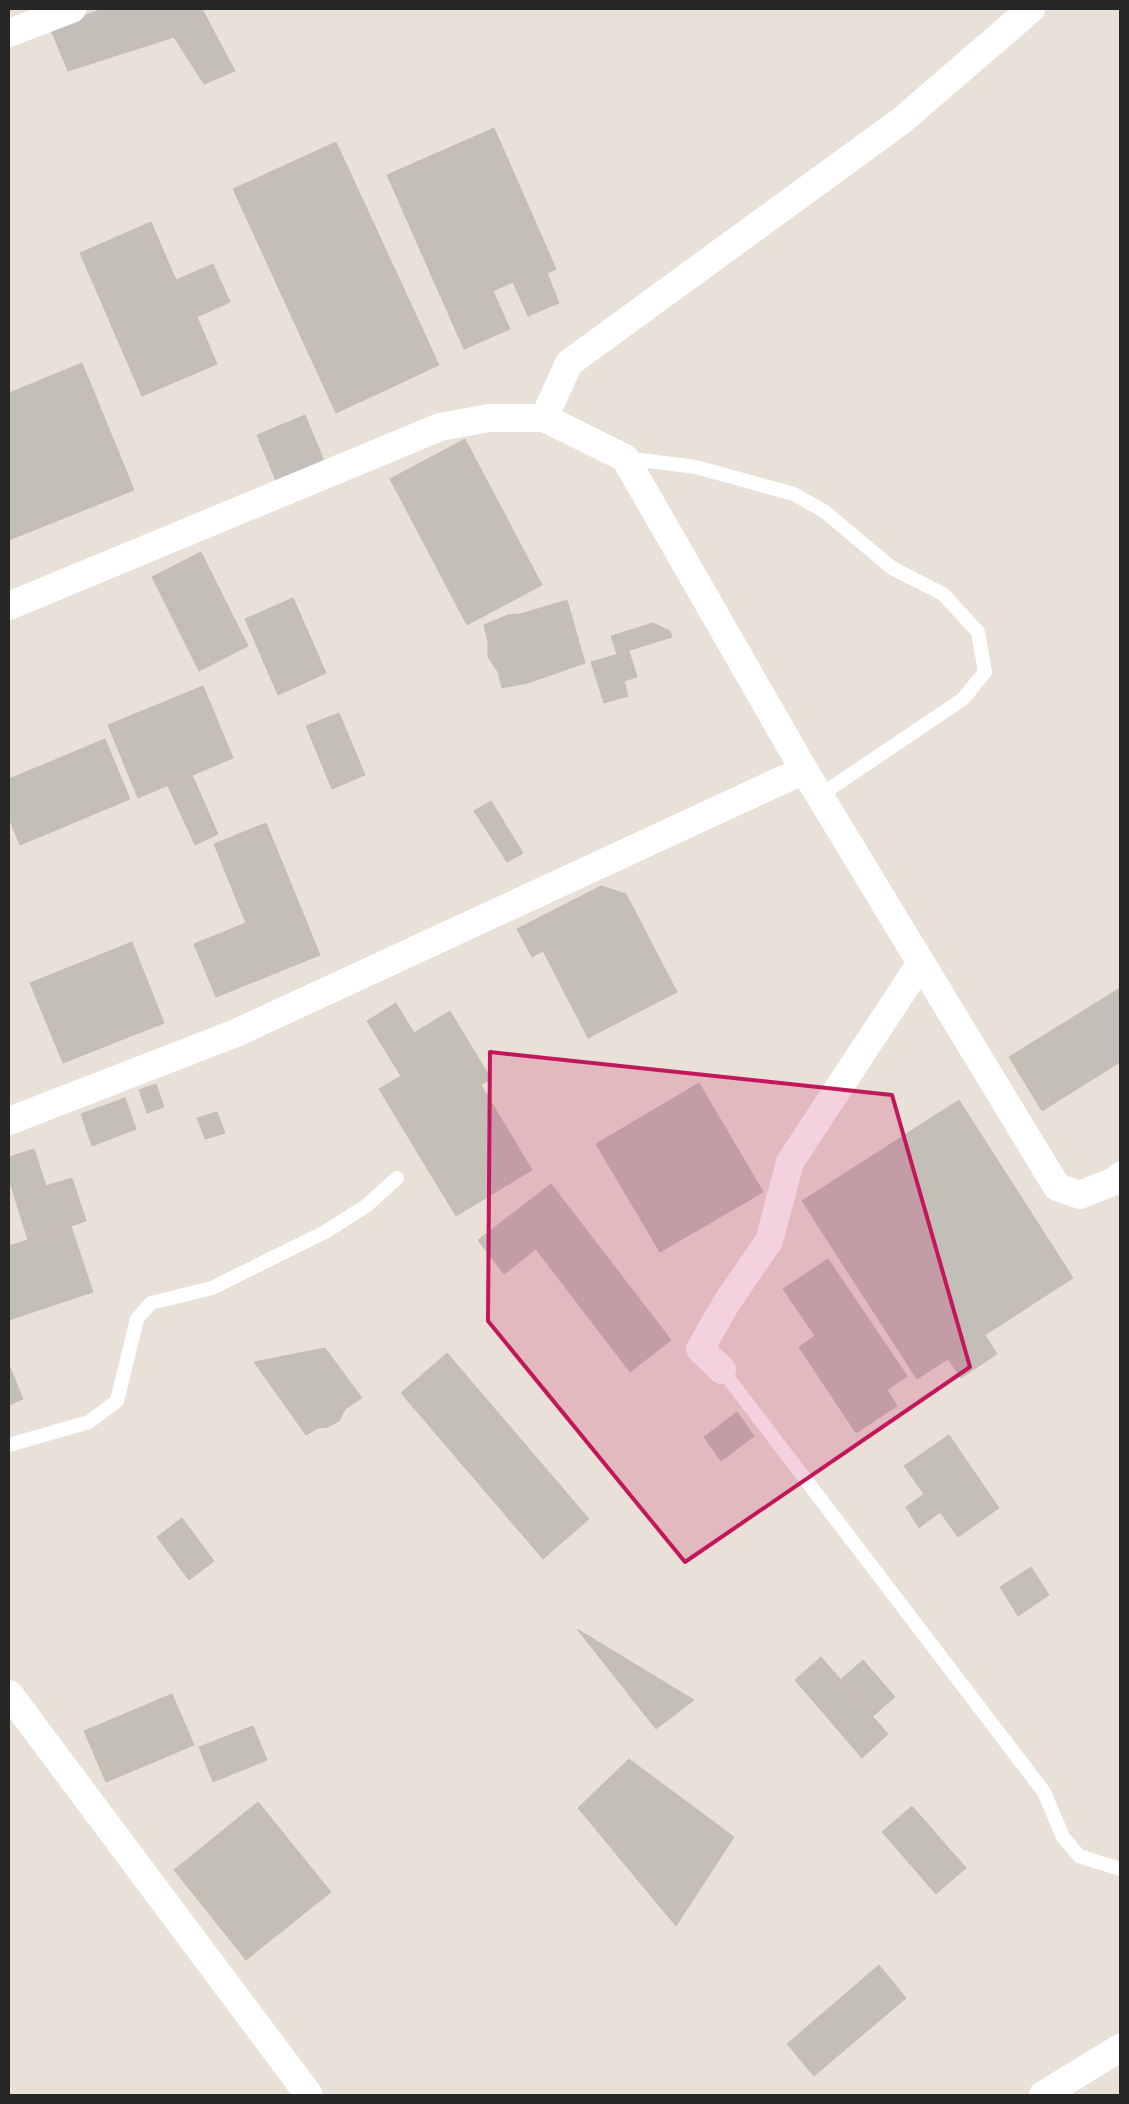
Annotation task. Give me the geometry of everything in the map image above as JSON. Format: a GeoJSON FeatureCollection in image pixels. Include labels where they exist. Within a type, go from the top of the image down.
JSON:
{"type":"FeatureCollection","features":[{"type":"Feature","properties":{"kind":"street"},"geometry":{"type":"LineString","coordinates":[[9,33],[72,9]]}},
{"type":"Feature","properties":{"kind":"street"},"geometry":{"type":"LineString","coordinates":[[544,418],[569,363],[901,121],[1031,9]]}},
{"type":"Feature","properties":{"kind":"street"},"geometry":{"type":"LineString","coordinates":[[9,606],[440,426],[489,418],[544,418],[625,458],[819,796],[1057,1188],[1080,1195],[1116,1180],[1120,1176]]}},
{"type":"Feature","properties":{"kind":"street"},"geometry":{"type":"LineString","coordinates":[[9,1121],[236,1033],[804,770]]}},
{"type":"Feature","properties":{"kind":"street"},"geometry":{"type":"LineString","coordinates":[[722,1370],[700,1349],[727,1302],[769,1241],[790,1162],[921,963]]}},
{"type":"Feature","properties":{"kind":"street"},"geometry":{"type":"LineString","coordinates":[[9,1694],[309,2095]]}},
{"type":"Feature","properties":{"kind":"street"},"geometry":{"type":"LineString","coordinates":[[1043,2095],[1120,2048]]}},
{"type":"Feature","properties":{"kind":"lane"},"geometry":{"type":"LineString","coordinates":[[625,458],[696,467],[794,494],[824,511],[892,568],[944,594],[978,632],[985,672],[963,699],[819,796]]}},
{"type":"Feature","properties":{"kind":"lane"},"geometry":{"type":"LineString","coordinates":[[9,1445],[89,1422],[117,1401],[137,1319],[151,1303],[212,1288],[326,1232],[366,1206],[397,1178]]}},
{"type":"Feature","properties":{"kind":"lane"},"geometry":{"type":"LineString","coordinates":[[722,1370],[1044,1792],[1063,1836],[1079,1856],[1120,1870]]}},
{"type":"Feature","properties":{"kind":"highlighted area"},"geometry":{"type":"Polygon","coordinates":[[[490,1052],[892,1095],[970,1367],[685,1562],[488,1321],[490,1052]]]}},
{"type":"Feature","properties":{"kind":"building"},"geometry":{"type":"Polygon","coordinates":[[[103,9],[202,9],[235,71],[204,84],[174,37],[68,71],[50,28],[103,9]]]}},
{"type":"Feature","properties":{"kind":"building"},"geometry":{"type":"Polygon","coordinates":[[[494,128],[556,269],[547,273],[559,303],[528,316],[513,282],[493,291],[510,329],[464,349],[387,175],[494,128]]]}},
{"type":"Feature","properties":{"kind":"building"},"geometry":{"type":"Polygon","coordinates":[[[336,142],[439,365],[336,413],[233,189],[336,142]]]}},
{"type":"Feature","properties":{"kind":"building"},"geometry":{"type":"Polygon","coordinates":[[[151,222],[176,280],[213,264],[230,302],[197,317],[217,364],[142,396],[80,253],[151,222]]]}},
{"type":"Feature","properties":{"kind":"building"},"geometry":{"type":"Polygon","coordinates":[[[82,363],[134,490],[9,540],[9,393],[82,363]]]}},
{"type":"Feature","properties":{"kind":"building"},"geometry":{"type":"Polygon","coordinates":[[[305,415],[324,461],[276,481],[257,435],[305,415]]]}},
{"type":"Feature","properties":{"kind":"building"},"geometry":{"type":"Polygon","coordinates":[[[465,439],[542,585],[467,625],[390,479],[465,439]]]}},
{"type":"Feature","properties":{"kind":"building"},"geometry":{"type":"Polygon","coordinates":[[[201,552],[248,646],[199,671],[152,577],[201,552]]]}},
{"type":"Feature","properties":{"kind":"building"},"geometry":{"type":"Polygon","coordinates":[[[293,598],[326,673],[278,695],[245,619],[293,598]]]}},
{"type":"Feature","properties":{"kind":"building"},"geometry":{"type":"Polygon","coordinates":[[[567,600],[585,663],[528,683],[502,688],[498,672],[488,657],[488,641],[484,625],[508,615],[521,614],[567,600]]]}},
{"type":"Feature","properties":{"kind":"building"},"geometry":{"type":"Polygon","coordinates":[[[653,623],[670,631],[672,637],[617,654],[611,636],[653,623]]]}},
{"type":"Feature","properties":{"kind":"building"},"geometry":{"type":"Polygon","coordinates":[[[629,651],[637,677],[624,681],[628,696],[604,703],[591,662],[629,651]]]}},
{"type":"Feature","properties":{"kind":"building"},"geometry":{"type":"Polygon","coordinates":[[[203,686],[233,758],[138,798],[108,725],[203,686]]]}},
{"type":"Feature","properties":{"kind":"building"},"geometry":{"type":"Polygon","coordinates":[[[339,713],[365,775],[332,789],[306,726],[339,713]]]}},
{"type":"Feature","properties":{"kind":"building"},"geometry":{"type":"Polygon","coordinates":[[[105,739],[130,799],[20,845],[9,818],[9,779],[105,739]]]}},
{"type":"Feature","properties":{"kind":"building"},"geometry":{"type":"Polygon","coordinates":[[[192,775],[218,834],[195,845],[168,786],[192,775]]]}},
{"type":"Feature","properties":{"kind":"building"},"geometry":{"type":"Polygon","coordinates":[[[491,801],[523,853],[507,862],[474,811],[491,801]]]}},
{"type":"Feature","properties":{"kind":"building"},"geometry":{"type":"Polygon","coordinates":[[[266,823],[320,955],[216,997],[194,944],[246,923],[214,844],[266,823]]]}},
{"type":"Feature","properties":{"kind":"building"},"geometry":{"type":"Polygon","coordinates":[[[601,886],[626,894],[677,992],[588,1038],[543,951],[532,957],[517,929],[601,886]]]}},
{"type":"Feature","properties":{"kind":"building"},"geometry":{"type":"Polygon","coordinates":[[[132,942],[164,1023],[63,1063],[30,983],[132,942]]]}},
{"type":"Feature","properties":{"kind":"building"},"geometry":{"type":"Polygon","coordinates":[[[1120,988],[1120,1062],[1042,1111],[1009,1057],[1120,988]]]}},
{"type":"Feature","properties":{"kind":"building"},"geometry":{"type":"Polygon","coordinates":[[[396,1003],[414,1033],[450,1011],[491,1079],[481,1085],[532,1170],[456,1216],[379,1089],[401,1076],[367,1021],[396,1003]]]}},
{"type":"Feature","properties":{"kind":"building"},"geometry":{"type":"Polygon","coordinates":[[[699,1083],[763,1192],[660,1252],[596,1144],[699,1083]]]}},
{"type":"Feature","properties":{"kind":"building"},"geometry":{"type":"Polygon","coordinates":[[[156,1084],[164,1107],[147,1113],[139,1090],[156,1084]]]}},
{"type":"Feature","properties":{"kind":"building"},"geometry":{"type":"Polygon","coordinates":[[[125,1098],[136,1129],[92,1146],[81,1114],[125,1098]]]}},
{"type":"Feature","properties":{"kind":"building"},"geometry":{"type":"Polygon","coordinates":[[[959,1100],[1073,1278],[917,1379],[802,1201],[959,1100]]]}},
{"type":"Feature","properties":{"kind":"building"},"geometry":{"type":"Polygon","coordinates":[[[217,1112],[225,1133],[205,1139],[197,1118],[217,1112]]]}},
{"type":"Feature","properties":{"kind":"building"},"geometry":{"type":"Polygon","coordinates":[[[34,1149],[46,1186],[72,1178],[86,1221],[28,1240],[9,1179],[9,1157],[34,1149]]]}},
{"type":"Feature","properties":{"kind":"building"},"geometry":{"type":"Polygon","coordinates":[[[551,1184],[671,1340],[630,1372],[536,1249],[504,1274],[478,1240],[551,1184]]]}},
{"type":"Feature","properties":{"kind":"building"},"geometry":{"type":"Polygon","coordinates":[[[71,1226],[93,1292],[9,1320],[9,1246],[71,1226]]]}},
{"type":"Feature","properties":{"kind":"building"},"geometry":{"type":"Polygon","coordinates":[[[828,1259],[907,1376],[887,1390],[897,1406],[856,1433],[799,1347],[815,1336],[783,1289],[828,1259]]]}},
{"type":"Feature","properties":{"kind":"building"},"geometry":{"type":"Polygon","coordinates":[[[985,1335],[997,1354],[961,1378],[948,1359],[985,1335]]]}},
{"type":"Feature","properties":{"kind":"building"},"geometry":{"type":"Polygon","coordinates":[[[325,1348],[362,1398],[345,1409],[339,1421],[328,1427],[318,1428],[306,1435],[254,1362],[325,1348]]]}},
{"type":"Feature","properties":{"kind":"building"},"geometry":{"type":"Polygon","coordinates":[[[447,1353],[589,1519],[543,1559],[401,1393],[447,1353]]]}},
{"type":"Feature","properties":{"kind":"building"},"geometry":{"type":"Polygon","coordinates":[[[9,1365],[23,1399],[9,1405],[9,1365]]]}},
{"type":"Feature","properties":{"kind":"building"},"geometry":{"type":"Polygon","coordinates":[[[737,1412],[754,1436],[721,1461],[704,1437],[737,1412]]]}},
{"type":"Feature","properties":{"kind":"building"},"geometry":{"type":"Polygon","coordinates":[[[949,1435],[999,1508],[958,1537],[940,1512],[919,1528],[906,1507],[924,1494],[904,1466],[949,1435]]]}},
{"type":"Feature","properties":{"kind":"building"},"geometry":{"type":"Polygon","coordinates":[[[182,1518],[214,1561],[189,1580],[157,1537],[182,1518]]]}},
{"type":"Feature","properties":{"kind":"building"},"geometry":{"type":"Polygon","coordinates":[[[1031,1567],[1049,1595],[1018,1616],[1000,1587],[1031,1567]]]}},
{"type":"Feature","properties":{"kind":"building"},"geometry":{"type":"Polygon","coordinates":[[[577,1629],[694,1700],[656,1729],[577,1629]]]}},
{"type":"Feature","properties":{"kind":"building"},"geometry":{"type":"Polygon","coordinates":[[[821,1657],[888,1734],[862,1758],[795,1680],[821,1657]]]}},
{"type":"Feature","properties":{"kind":"building"},"geometry":{"type":"Polygon","coordinates":[[[863,1660],[895,1697],[873,1716],[841,1679],[863,1660]]]}},
{"type":"Feature","properties":{"kind":"building"},"geometry":{"type":"Polygon","coordinates":[[[172,1694],[194,1745],[106,1782],[84,1731],[172,1694]]]}},
{"type":"Feature","properties":{"kind":"building"},"geometry":{"type":"Polygon","coordinates":[[[253,1726],[267,1760],[213,1782],[199,1747],[253,1726]]]}},
{"type":"Feature","properties":{"kind":"building"},"geometry":{"type":"Polygon","coordinates":[[[629,1759],[734,1837],[676,1926],[578,1808],[629,1759]]]}},
{"type":"Feature","properties":{"kind":"building"},"geometry":{"type":"Polygon","coordinates":[[[258,1802],[331,1892],[246,1960],[174,1870],[258,1802]]]}},
{"type":"Feature","properties":{"kind":"building"},"geometry":{"type":"Polygon","coordinates":[[[912,1806],[966,1868],[936,1894],[882,1832],[912,1806]]]}},
{"type":"Feature","properties":{"kind":"building"},"geometry":{"type":"Polygon","coordinates":[[[879,1965],[906,1998],[814,2076],[787,2044],[879,1965]]]}}]}
